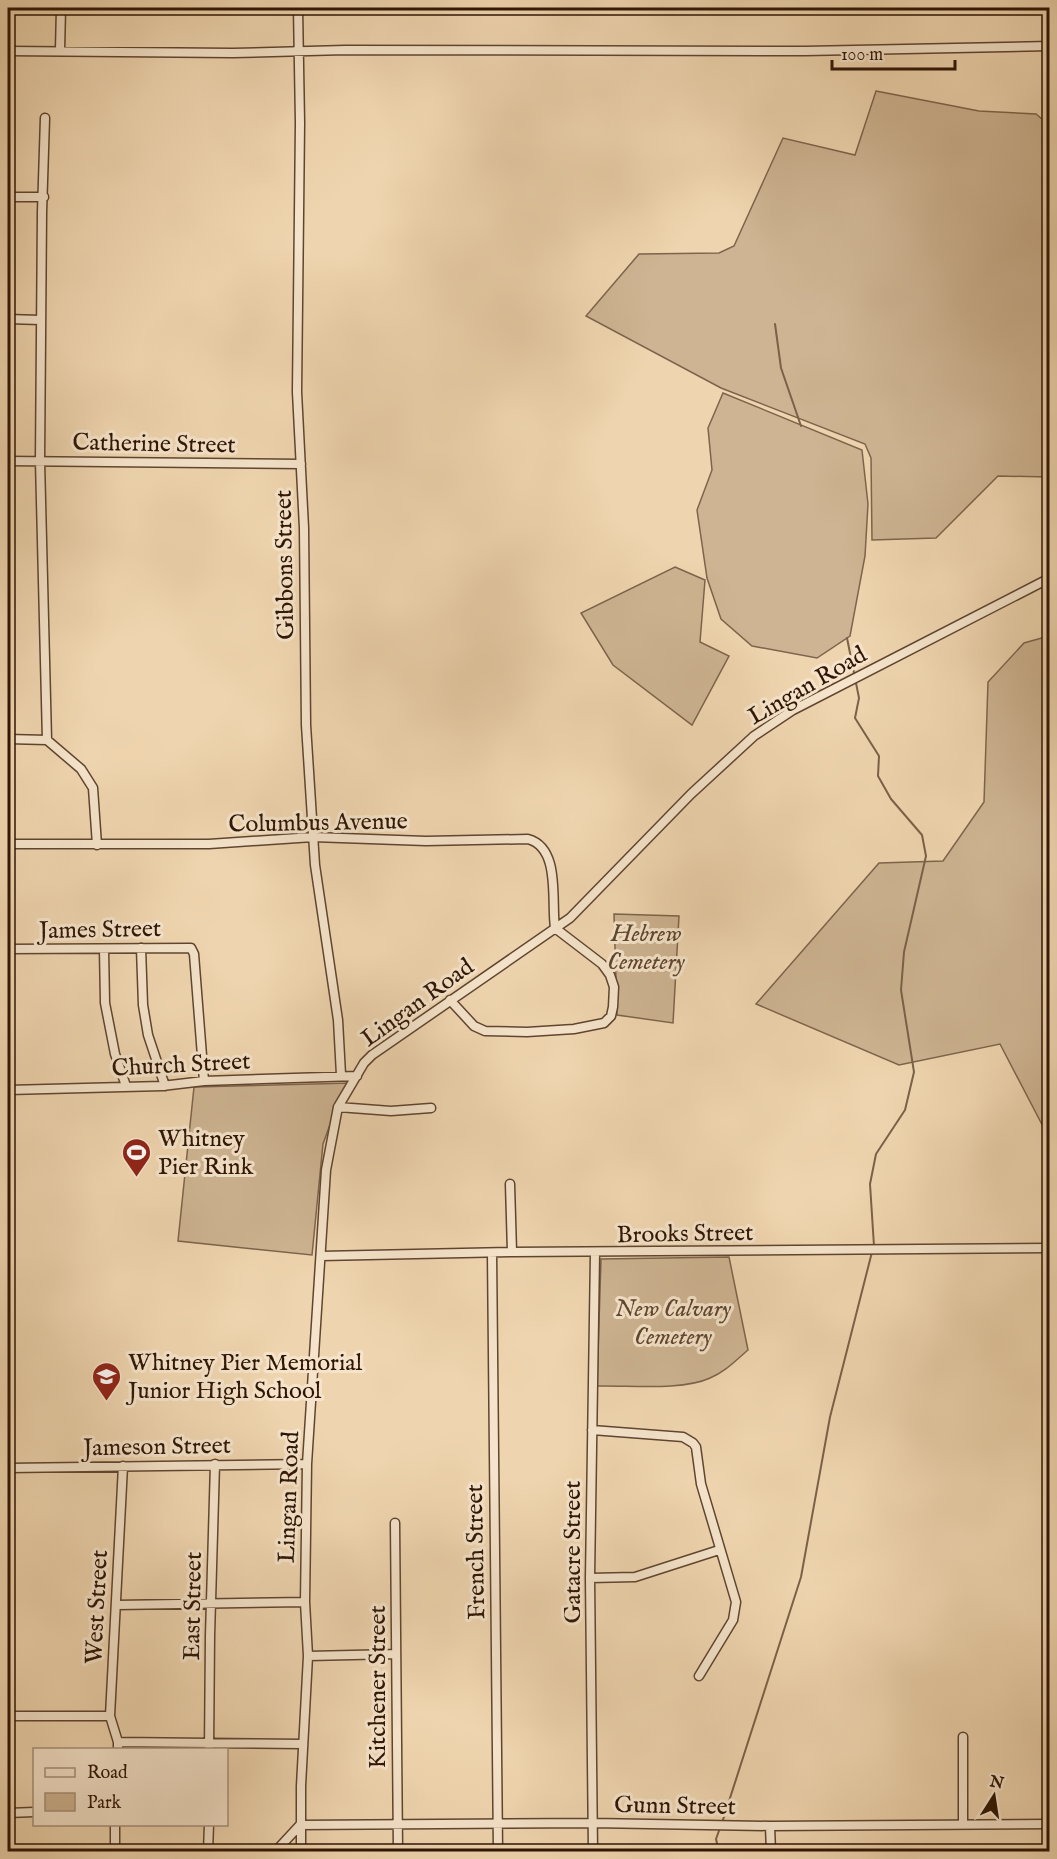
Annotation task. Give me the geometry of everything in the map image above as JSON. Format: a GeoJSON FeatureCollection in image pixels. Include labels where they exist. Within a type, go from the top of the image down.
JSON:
{"type":"FeatureCollection","features":[{"type":"Feature","properties":{"kind":"street"},"geometry":{"type":"LineString","coordinates":[[60,50],[61,8]]}},
{"type":"Feature","properties":{"kind":"street","name":"Gibbons Street"},"geometry":{"type":"LineString","coordinates":[[298,8],[300,123],[297,392],[304,528],[306,725],[313,837],[321,912],[338,1020],[340,1075]]}},
{"type":"Feature","properties":{"kind":"street"},"geometry":{"type":"LineString","coordinates":[[8,51],[233,53],[345,50],[805,51],[1050,46]]}},
{"type":"Feature","properties":{"kind":"street"},"geometry":{"type":"LineString","coordinates":[[45,118],[39,461],[47,740]]}},
{"type":"Feature","properties":{"kind":"street"},"geometry":{"type":"LineString","coordinates":[[8,197],[44,197]]}},
{"type":"Feature","properties":{"kind":"street"},"geometry":{"type":"LineString","coordinates":[[8,319],[40,320]]}},
{"type":"Feature","properties":{"kind":"street","name":"Catherine Street"},"geometry":{"type":"LineString","coordinates":[[8,461],[301,464]]}},
{"type":"Feature","properties":{"kind":"street","name":"Lingan Road"},"geometry":{"type":"LineString","coordinates":[[301,1851],[300,1825],[308,1656],[305,1602],[307,1464],[326,1170],[338,1107],[372,1055],[570,918],[686,798],[770,723],[1050,578]]}},
{"type":"Feature","properties":{"kind":"street"},"geometry":{"type":"LineString","coordinates":[[8,740],[47,740],[81,769],[93,788],[98,845]]}},
{"type":"Feature","properties":{"kind":"street","name":"Columbus Avenue"},"geometry":{"type":"LineString","coordinates":[[8,844],[209,844],[313,837],[426,841],[522,839],[535,841],[545,849],[549,859],[555,928]]}},
{"type":"Feature","properties":{"kind":"street"},"geometry":{"type":"LineString","coordinates":[[450,1000],[474,1026],[485,1031],[527,1032],[574,1029],[604,1023],[611,1016],[613,1007],[614,987],[610,975],[602,964],[555,928]]}},
{"type":"Feature","properties":{"kind":"street","name":"James Street"},"geometry":{"type":"LineString","coordinates":[[8,949],[188,947],[193,949],[204,1081]]}},
{"type":"Feature","properties":{"kind":"street"},"geometry":{"type":"LineString","coordinates":[[141,948],[143,1005],[148,1035],[165,1086]]}},
{"type":"Feature","properties":{"kind":"street"},"geometry":{"type":"LineString","coordinates":[[104,949],[105,1003],[115,1054],[126,1086]]}},
{"type":"Feature","properties":{"kind":"street","name":"Church Street"},"geometry":{"type":"LineString","coordinates":[[8,1090],[165,1086],[204,1081],[357,1076]]}},
{"type":"Feature","properties":{"kind":"street"},"geometry":{"type":"LineString","coordinates":[[338,1107],[391,1111],[431,1108]]}},
{"type":"Feature","properties":{"kind":"street"},"geometry":{"type":"LineString","coordinates":[[510,1184],[512,1252]]}},
{"type":"Feature","properties":{"kind":"street","name":"Brooks Street"},"geometry":{"type":"LineString","coordinates":[[321,1256],[512,1252],[1050,1248]]}},
{"type":"Feature","properties":{"kind":"street","name":"French Street"},"geometry":{"type":"LineString","coordinates":[[492,1253],[498,1851]]}},
{"type":"Feature","properties":{"kind":"street","name":"Gatacre Street"},"geometry":{"type":"LineString","coordinates":[[593,1851],[590,1578],[595,1253]]}},
{"type":"Feature","properties":{"kind":"street"},"geometry":{"type":"LineString","coordinates":[[592,1430],[678,1436],[693,1443],[696,1447],[701,1484],[719,1550],[734,1591],[735,1610],[733,1620],[699,1676]]}},
{"type":"Feature","properties":{"kind":"street","name":"East Street"},"geometry":{"type":"LineString","coordinates":[[209,1746],[214,1464]]}},
{"type":"Feature","properties":{"kind":"street","name":"Jameson Street"},"geometry":{"type":"LineString","coordinates":[[8,1468],[307,1464]]}},
{"type":"Feature","properties":{"kind":"street","name":"West Street"},"geometry":{"type":"LineString","coordinates":[[118,1746],[110,1716],[123,1466]]}},
{"type":"Feature","properties":{"kind":"street","name":"Kitchener Street"},"geometry":{"type":"LineString","coordinates":[[395,1523],[398,1851]]}},
{"type":"Feature","properties":{"kind":"street"},"geometry":{"type":"LineString","coordinates":[[590,1578],[635,1577],[719,1550]]}},
{"type":"Feature","properties":{"kind":"street"},"geometry":{"type":"LineString","coordinates":[[117,1605],[305,1602]]}},
{"type":"Feature","properties":{"kind":"street"},"geometry":{"type":"LineString","coordinates":[[308,1656],[396,1654]]}},
{"type":"Feature","properties":{"kind":"street"},"geometry":{"type":"LineString","coordinates":[[8,1716],[110,1716]]}},
{"type":"Feature","properties":{"kind":"street"},"geometry":{"type":"LineString","coordinates":[[963,1737],[963,1824]]}},
{"type":"Feature","properties":{"kind":"street"},"geometry":{"type":"LineString","coordinates":[[118,1746],[303,1744]]}},
{"type":"Feature","properties":{"kind":"street"},"geometry":{"type":"LineString","coordinates":[[8,1813],[33,1812]]}},
{"type":"Feature","properties":{"kind":"street","name":"Gunn Street"},"geometry":{"type":"LineString","coordinates":[[300,1825],[398,1823],[770,1826],[1050,1824]]}},
{"type":"Feature","properties":{"kind":"street"},"geometry":{"type":"LineString","coordinates":[[275,1851],[300,1825]]}},
{"type":"Feature","properties":{"kind":"street"},"geometry":{"type":"LineString","coordinates":[[115,1826],[115,1851]]}},
{"type":"Feature","properties":{"kind":"street"},"geometry":{"type":"LineString","coordinates":[[208,1851],[209,1826]]}},
{"type":"Feature","properties":{"kind":"street"},"geometry":{"type":"LineString","coordinates":[[770,1826],[771,1851]]}},
{"type":"Feature","properties":{"kind":"green space"},"geometry":{"type":"Polygon","coordinates":[[[876,91],[979,111],[1036,114],[1049,125],[1049,477],[998,476],[936,538],[872,540],[871,458],[865,444],[721,388],[586,316],[639,254],[719,253],[734,246],[783,138],[855,155],[876,91]]]}},
{"type":"Feature","properties":{"kind":"green space"},"geometry":{"type":"Polygon","coordinates":[[[723,393],[862,450],[868,504],[865,556],[850,636],[817,658],[752,646],[721,619],[707,578],[697,510],[712,470],[708,428],[723,393]]]}},
{"type":"Feature","properties":{"kind":"green space"},"geometry":{"type":"Polygon","coordinates":[[[675,567],[705,580],[700,642],[729,656],[692,725],[613,665],[581,613],[675,567]]]}},
{"type":"Feature","properties":{"kind":"green space"},"geometry":{"type":"Polygon","coordinates":[[[1050,636],[1049,1138],[1000,1044],[899,1065],[756,1004],[879,863],[943,861],[984,802],[988,682],[1024,643],[1050,636]]]}},
{"type":"Feature","properties":{"kind":"green space","name":"Hebrew Cemetery"},"geometry":{"type":"Polygon","coordinates":[[[614,914],[679,916],[673,1023],[617,1015],[614,914]]]}},
{"type":"Feature","properties":{"kind":"green space"},"geometry":{"type":"Polygon","coordinates":[[[351,1083],[336,1108],[323,1144],[312,1255],[178,1241],[194,1087],[351,1083]]]}},
{"type":"Feature","properties":{"kind":"green space","name":"New Calvary Cemetery"},"geometry":{"type":"Polygon","coordinates":[[[729,1257],[748,1350],[721,1372],[698,1382],[670,1386],[597,1386],[601,1259],[729,1257]]]}},
{"type":"Feature","properties":{"kind":"waterway"},"geometry":{"type":"LineString","coordinates":[[775,324],[781,368],[801,426]]}},
{"type":"Feature","properties":{"kind":"waterway"},"geometry":{"type":"LineString","coordinates":[[847,638],[859,698],[855,718],[879,756],[878,776],[891,799],[922,835],[926,856],[904,952],[901,990],[914,1072],[905,1110],[876,1154],[870,1184],[874,1246]]}},
{"type":"Feature","properties":{"kind":"waterway"},"geometry":{"type":"LineString","coordinates":[[722,1823],[801,1577],[830,1417],[872,1252]]}},
{"type":"Feature","properties":{"kind":"waterway"},"geometry":{"type":"LineString","coordinates":[[719,1852],[716,1839],[720,1828]]}},
{"type":"Feature","properties":{"kind":"place","name":"Whitney Pier Rink"},"geometry":{"type":"Point","coordinates":[137,1178]}},
{"type":"Feature","properties":{"kind":"place","name":"Whitney Pier Memorial Junior High School"},"geometry":{"type":"Point","coordinates":[107,1402]}}]}
